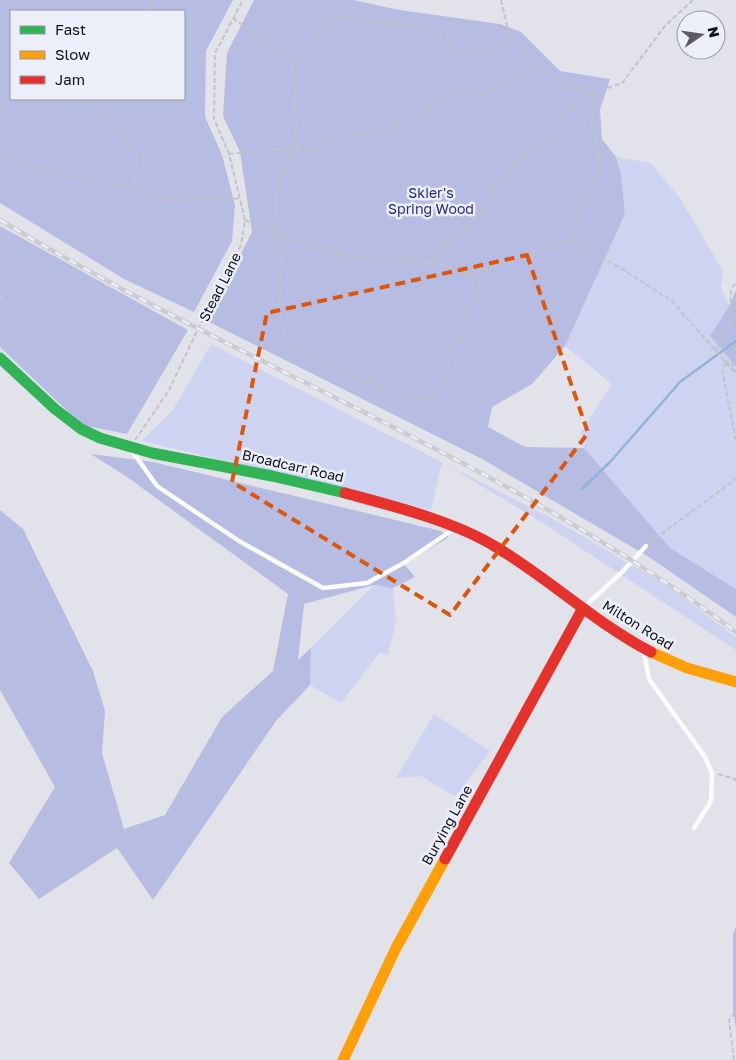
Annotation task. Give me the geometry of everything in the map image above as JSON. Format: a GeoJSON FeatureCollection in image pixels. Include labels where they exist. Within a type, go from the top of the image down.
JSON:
{"type":"FeatureCollection","features":[{"type":"Feature","properties":{"kind":"street","name":"Broadcarr Road"},"geometry":{"type":"LineString","coordinates":[[0,358],[30,388],[82,430],[130,448],[244,469],[341,491],[456,527],[496,546],[583,608]]}},
{"type":"Feature","properties":{"kind":"street","name":"Milton Road"},"geometry":{"type":"LineString","coordinates":[[583,608],[612,630],[666,661],[736,682]]}},
{"type":"Feature","properties":{"kind":"street","name":"Burying Lane"},"geometry":{"type":"LineString","coordinates":[[343,1060],[396,948],[583,608]]}},
{"type":"Feature","properties":{"kind":"lane"},"geometry":{"type":"LineString","coordinates":[[130,448],[157,486],[239,541],[323,588],[367,584],[402,564],[456,527]]}},
{"type":"Feature","properties":{"kind":"lane"},"geometry":{"type":"LineString","coordinates":[[583,608],[622,572],[646,546]]}},
{"type":"Feature","properties":{"kind":"lane"},"geometry":{"type":"LineString","coordinates":[[643,648],[649,679],[705,757],[712,772],[711,801],[694,828]]}},
{"type":"Feature","properties":{"kind":"path","name":"Stead Lane"},"geometry":{"type":"LineString","coordinates":[[130,448],[168,392],[207,310],[241,245],[245,220],[229,154],[214,119],[215,53],[243,0]]}},
{"type":"Feature","properties":{"kind":"path"},"geometry":{"type":"LineString","coordinates":[[501,0],[510,38],[536,68],[553,74],[557,81],[596,94]]}},
{"type":"Feature","properties":{"kind":"path"},"geometry":{"type":"LineString","coordinates":[[432,261],[443,246],[460,233],[483,209],[495,187],[502,182],[512,166],[529,151],[553,138],[569,110],[596,94],[622,83],[659,33],[693,0]]}},
{"type":"Feature","properties":{"kind":"path"},"geometry":{"type":"LineString","coordinates":[[233,18],[293,63]]}},
{"type":"Feature","properties":{"kind":"path"},"geometry":{"type":"LineString","coordinates":[[273,234],[278,180],[297,148],[293,63],[334,18],[429,27],[453,49],[483,55],[510,38]]}},
{"type":"Feature","properties":{"kind":"path"},"geometry":{"type":"LineString","coordinates":[[229,154],[297,148],[316,150],[325,143],[344,134],[354,135],[385,130],[429,110],[437,101],[452,93],[464,91],[481,96],[496,84],[504,84],[536,68]]}},
{"type":"Feature","properties":{"kind":"path"},"geometry":{"type":"LineString","coordinates":[[245,220],[273,234],[282,235],[354,258],[432,261],[472,274],[568,240],[584,212],[581,200],[591,192],[596,182],[598,150],[592,121],[596,94]]}},
{"type":"Feature","properties":{"kind":"path"},"geometry":{"type":"LineString","coordinates":[[94,100],[134,149],[137,169],[134,189]]}},
{"type":"Feature","properties":{"kind":"path"},"geometry":{"type":"LineString","coordinates":[[0,154],[6,158],[56,174],[161,196],[182,199],[217,196],[240,199]]}},
{"type":"Feature","properties":{"kind":"path"},"geometry":{"type":"LineString","coordinates":[[282,235],[279,309],[288,345],[411,400],[437,395],[474,292],[472,274]]}},
{"type":"Feature","properties":{"kind":"path"},"geometry":{"type":"LineString","coordinates":[[568,240],[619,267],[672,301],[736,373]]}},
{"type":"Feature","properties":{"kind":"path"},"geometry":{"type":"LineString","coordinates":[[715,351],[729,327],[731,290],[736,282]]}},
{"type":"Feature","properties":{"kind":"path"},"geometry":{"type":"LineString","coordinates":[[725,362],[722,369],[736,441]]}},
{"type":"Feature","properties":{"kind":"path"},"geometry":{"type":"LineString","coordinates":[[646,546],[655,537],[736,479]]}},
{"type":"Feature","properties":{"kind":"path"},"geometry":{"type":"LineString","coordinates":[[712,772],[735,779],[736,781]]}},
{"type":"Feature","properties":{"kind":"path"},"geometry":{"type":"LineString","coordinates":[[734,1060],[729,1020],[736,1012]]}},
{"type":"Feature","properties":{"kind":"highlighted area"},"geometry":{"type":"Polygon","coordinates":[[[527,255],[588,433],[450,615],[232,482],[267,313],[527,255]]]}},
{"type":"Feature","properties":{"kind":"shaded area"},"geometry":{"type":"Polygon","coordinates":[[[616,157],[651,163],[681,200],[723,271],[721,287],[729,306],[710,336],[736,367],[736,589],[670,549],[584,448],[581,432],[612,384],[565,346],[625,214],[621,173],[616,157]]]}},
{"type":"Feature","properties":{"kind":"shaded area"},"geometry":{"type":"Polygon","coordinates":[[[211,344],[442,462],[431,510],[142,441],[173,410],[211,344]]]}},
{"type":"Feature","properties":{"kind":"shaded area"},"geometry":{"type":"Polygon","coordinates":[[[444,463],[555,520],[666,585],[736,637],[736,650],[541,522],[444,463]]]}},
{"type":"Feature","properties":{"kind":"shaded area"},"geometry":{"type":"Polygon","coordinates":[[[374,585],[393,588],[396,621],[388,655],[379,653],[341,703],[310,685],[311,648],[374,585]]]}},
{"type":"Feature","properties":{"kind":"shaded area"},"geometry":{"type":"Polygon","coordinates":[[[434,714],[490,751],[455,797],[421,776],[396,778],[434,714]]]}},
{"type":"Feature","properties":{"kind":"green space"},"geometry":{"type":"Polygon","coordinates":[[[0,0],[233,0],[206,51],[205,117],[222,155],[235,205],[232,241],[194,312],[124,279],[0,203],[0,0]]]}},
{"type":"Feature","properties":{"kind":"green space","name":"Skier's Spring Wood"},"geometry":{"type":"Polygon","coordinates":[[[254,0],[353,0],[400,10],[500,24],[521,32],[560,71],[610,79],[600,110],[602,139],[616,157],[621,173],[625,214],[565,346],[532,384],[492,407],[488,427],[525,447],[584,448],[670,548],[736,589],[736,617],[649,557],[482,459],[207,321],[252,232],[240,152],[223,116],[227,53],[254,0]]]}},
{"type":"Feature","properties":{"kind":"green space"},"geometry":{"type":"Polygon","coordinates":[[[0,226],[188,330],[127,434],[82,425],[0,347],[0,226]]]}},
{"type":"Feature","properties":{"kind":"green space"},"geometry":{"type":"Polygon","coordinates":[[[736,290],[736,367],[710,336],[729,306],[736,290]]]}},
{"type":"Feature","properties":{"kind":"green space"},"geometry":{"type":"Polygon","coordinates":[[[91,454],[153,462],[441,531],[449,537],[404,564],[415,577],[393,588],[374,585],[304,604],[298,660],[311,648],[310,685],[276,721],[153,900],[117,848],[39,899],[9,863],[55,787],[0,690],[0,510],[23,529],[93,671],[105,711],[102,753],[124,829],[165,815],[222,717],[273,671],[288,594],[127,477],[91,454]]]}},
{"type":"Feature","properties":{"kind":"green space"},"geometry":{"type":"Polygon","coordinates":[[[736,926],[736,1029],[733,1009],[733,935],[736,926]]]}},
{"type":"Feature","properties":{"kind":"waterway"},"geometry":{"type":"LineString","coordinates":[[582,489],[611,461],[680,382],[736,341]]}},
{"type":"Feature","properties":{"kind":"railway"},"geometry":{"type":"LineString","coordinates":[[0,220],[185,322],[374,417],[560,517],[649,572],[736,632]]}},
{"type":"Feature","properties":{"kind":"traffic: fast"},"geometry":{"type":"LineString","coordinates":[[0,358],[55,409],[81,429],[100,438],[152,453],[272,476],[345,493]]}},
{"type":"Feature","properties":{"kind":"traffic: slow"},"geometry":{"type":"LineString","coordinates":[[651,652],[687,668],[736,682]]}},
{"type":"Feature","properties":{"kind":"traffic: slow"},"geometry":{"type":"LineString","coordinates":[[343,1060],[396,948],[445,859]]}},
{"type":"Feature","properties":{"kind":"traffic: jam"},"geometry":{"type":"LineString","coordinates":[[345,493],[423,515],[479,538],[516,560],[611,628],[651,652]]}},
{"type":"Feature","properties":{"kind":"traffic: jam"},"geometry":{"type":"LineString","coordinates":[[445,859],[583,608]]}}]}
